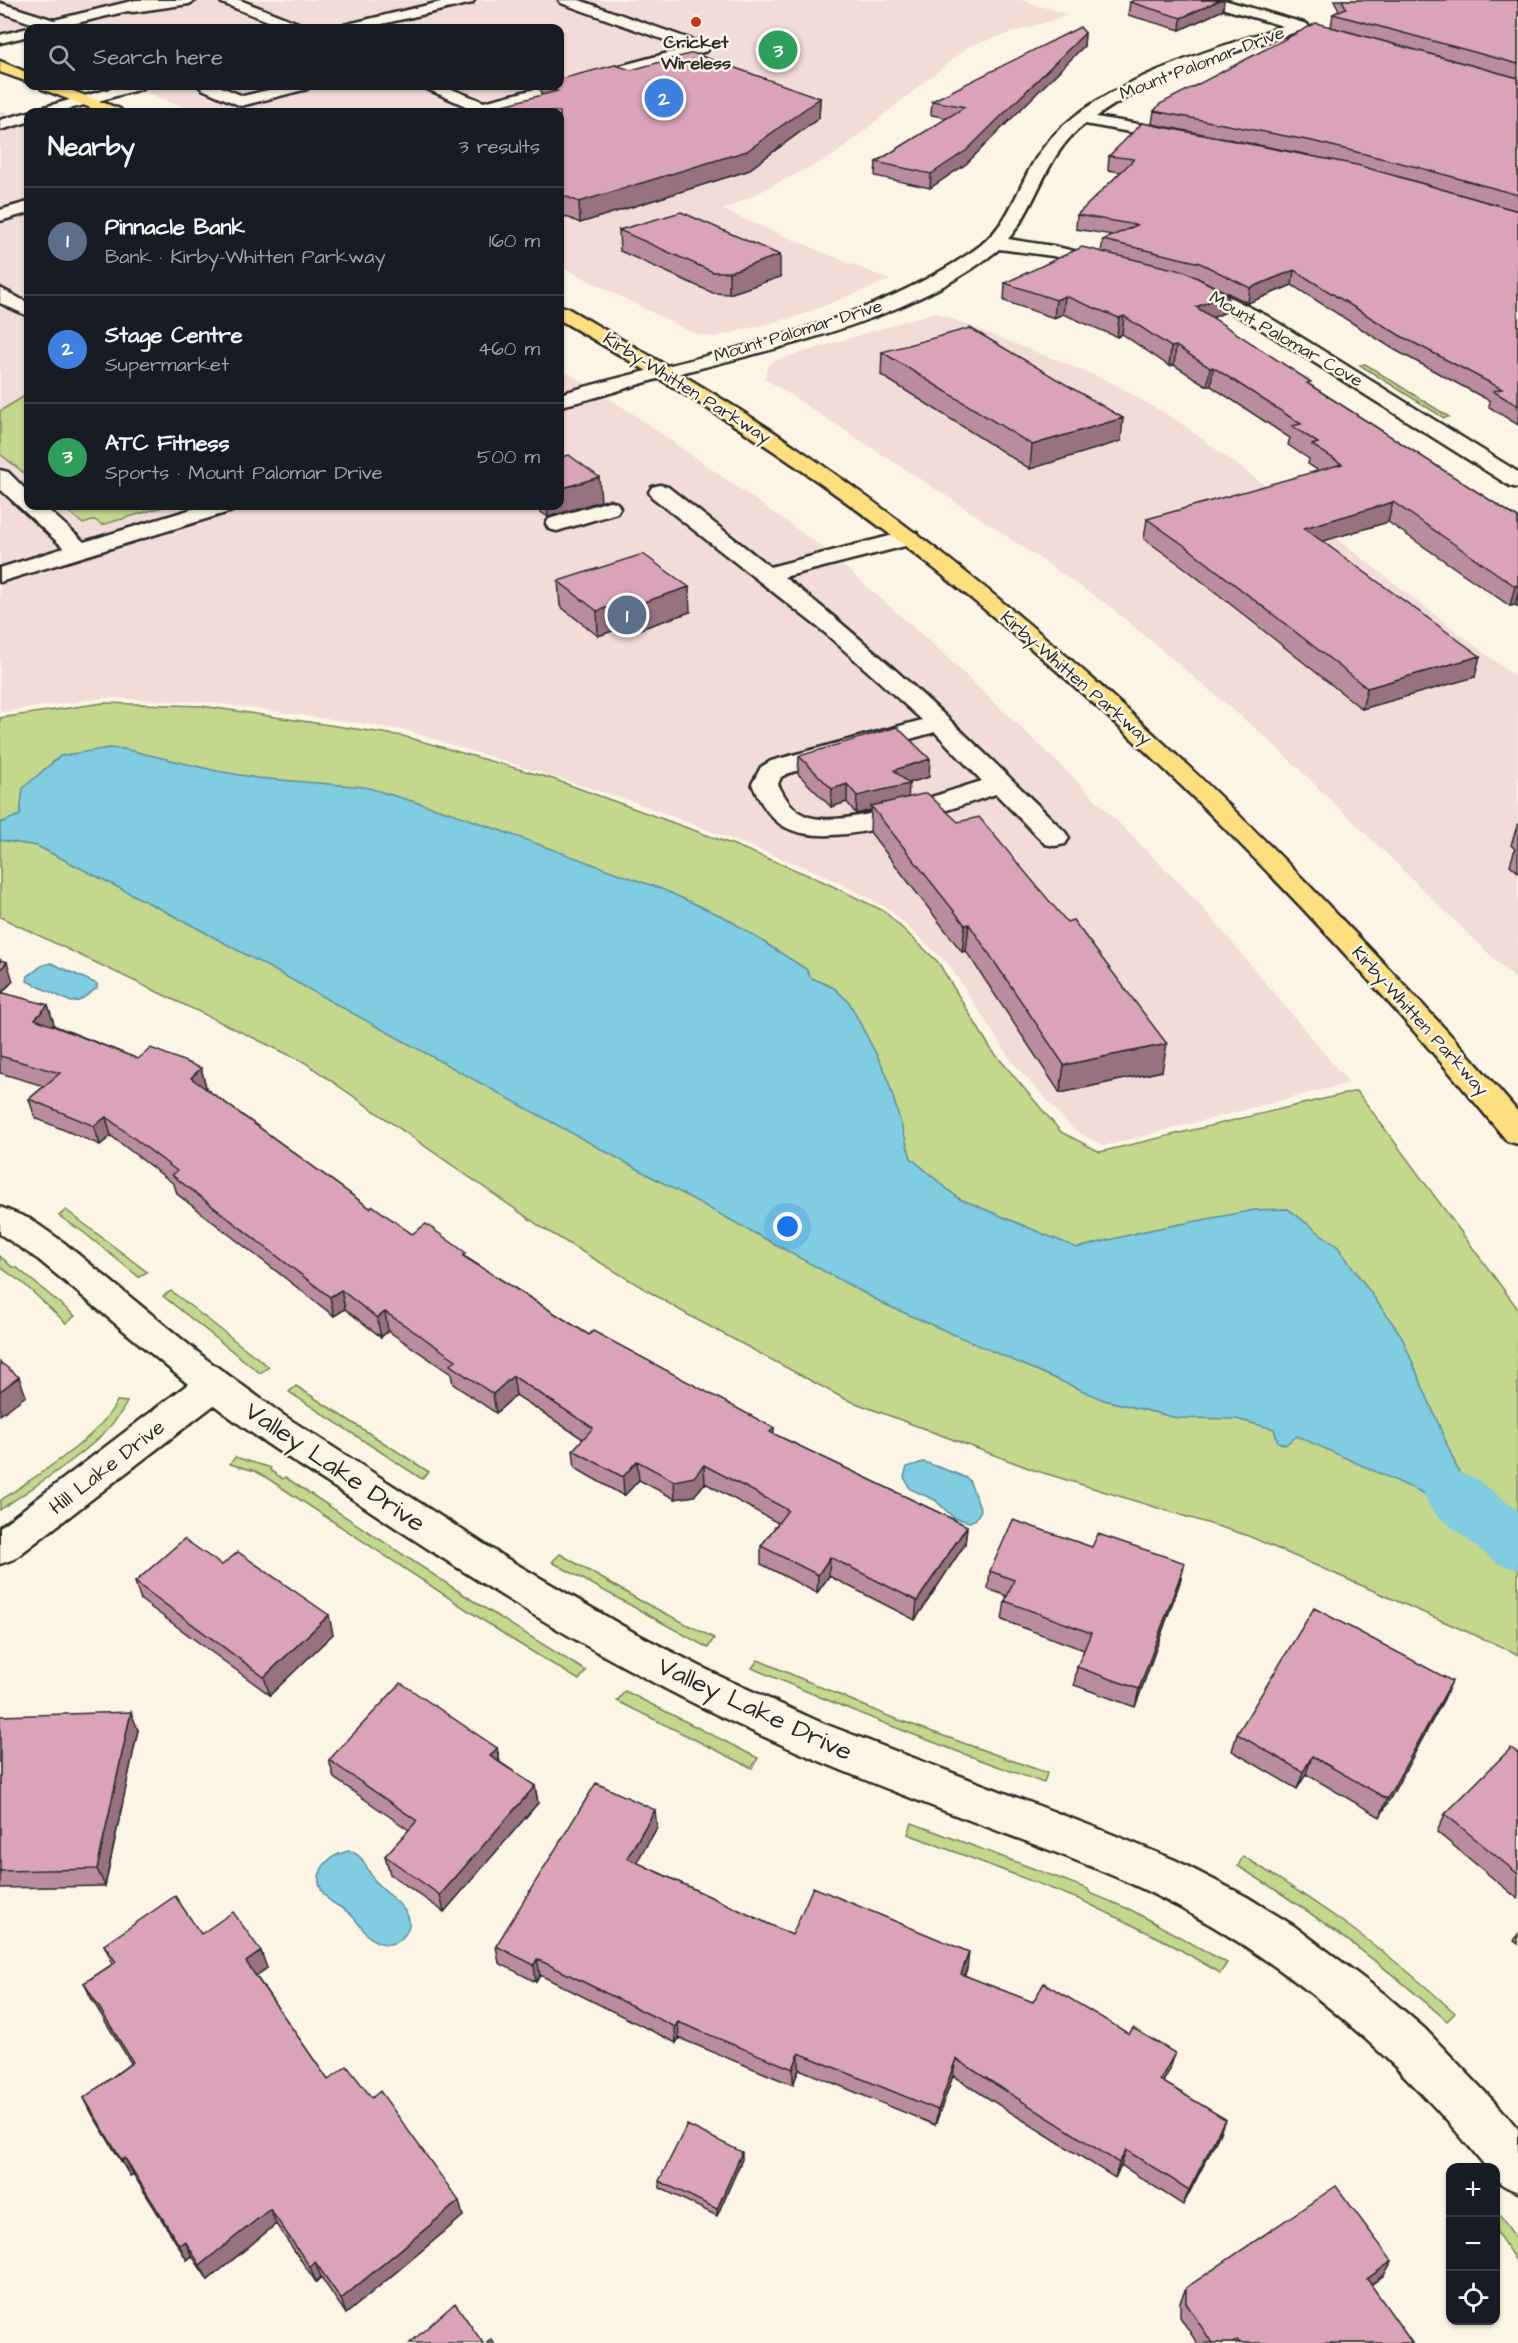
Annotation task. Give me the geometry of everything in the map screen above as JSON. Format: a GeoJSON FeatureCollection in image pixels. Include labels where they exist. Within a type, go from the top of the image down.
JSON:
{"type":"FeatureCollection","features":[{"type":"Feature","properties":{"kind":"main road"},"geometry":{"type":"LineString","coordinates":[[0,66],[24,76]]}},
{"type":"Feature","properties":{"kind":"main road"},"geometry":{"type":"LineString","coordinates":[[58,90],[104,108]]}},
{"type":"Feature","properties":{"kind":"main road","name":"Kirby-Whitten Parkway"},"geometry":{"type":"LineString","coordinates":[[564,314],[665,371],[798,458],[909,538],[1078,679],[1215,805],[1311,901],[1488,1096],[1518,1133]]}},
{"type":"Feature","properties":{"kind":"street"},"geometry":{"type":"LineString","coordinates":[[59,24],[153,0]]}},
{"type":"Feature","properties":{"kind":"street"},"geometry":{"type":"LineString","coordinates":[[110,11],[189,0]]}},
{"type":"Feature","properties":{"kind":"street"},"geometry":{"type":"LineString","coordinates":[[227,0],[288,24]]}},
{"type":"Feature","properties":{"kind":"street"},"geometry":{"type":"LineString","coordinates":[[366,24],[467,0]]}},
{"type":"Feature","properties":{"kind":"street"},"geometry":{"type":"LineString","coordinates":[[564,86],[702,48],[566,0]]}},
{"type":"Feature","properties":{"kind":"street"},"geometry":{"type":"LineString","coordinates":[[1209,0],[1321,32]]}},
{"type":"Feature","properties":{"kind":"street"},"geometry":{"type":"LineString","coordinates":[[0,6],[40,24]]}},
{"type":"Feature","properties":{"kind":"street","name":"Mount Palomar Drive"},"geometry":{"type":"LineString","coordinates":[[564,399],[786,338],[864,313],[933,282],[996,243],[1017,216],[1035,176],[1053,146],[1081,119],[1110,99],[1196,62],[1298,26]]}},
{"type":"Feature","properties":{"kind":"street"},"geometry":{"type":"LineString","coordinates":[[0,39],[24,33]]}},
{"type":"Feature","properties":{"kind":"street"},"geometry":{"type":"LineString","coordinates":[[57,108],[121,90]]}},
{"type":"Feature","properties":{"kind":"street"},"geometry":{"type":"LineString","coordinates":[[216,90],[241,101],[286,90]]}},
{"type":"Feature","properties":{"kind":"street"},"geometry":{"type":"LineString","coordinates":[[441,90],[484,108],[549,90]]}},
{"type":"Feature","properties":{"kind":"street"},"geometry":{"type":"LineString","coordinates":[[0,125],[24,118]]}},
{"type":"Feature","properties":{"kind":"street"},"geometry":{"type":"LineString","coordinates":[[1081,119],[1195,138]]}},
{"type":"Feature","properties":{"kind":"street"},"geometry":{"type":"LineString","coordinates":[[0,216],[24,208]]}},
{"type":"Feature","properties":{"kind":"street"},"geometry":{"type":"LineString","coordinates":[[996,243],[1053,251],[1133,270]]}},
{"type":"Feature","properties":{"kind":"street","name":"Mount Palomar Cove"},"geometry":{"type":"LineString","coordinates":[[1167,278],[1190,284],[1260,320],[1518,481]]}},
{"type":"Feature","properties":{"kind":"street"},"geometry":{"type":"LineString","coordinates":[[0,294],[19,289]]}},
{"type":"Feature","properties":{"kind":"street"},"geometry":{"type":"LineString","coordinates":[[0,294],[24,308]]}},
{"type":"Feature","properties":{"kind":"street"},"geometry":{"type":"LineString","coordinates":[[0,477],[24,499]]}},
{"type":"Feature","properties":{"kind":"street"},"geometry":{"type":"LineString","coordinates":[[660,492],[833,627],[940,723],[1055,838]]}},
{"type":"Feature","properties":{"kind":"street"},"geometry":{"type":"LineString","coordinates":[[557,524],[609,508]]}},
{"type":"Feature","properties":{"kind":"street"},"geometry":{"type":"LineString","coordinates":[[37,510],[81,551]]}},
{"type":"Feature","properties":{"kind":"street"},"geometry":{"type":"LineString","coordinates":[[0,575],[211,510]]}},
{"type":"Feature","properties":{"kind":"street"},"geometry":{"type":"LineString","coordinates":[[766,575],[909,538]]}},
{"type":"Feature","properties":{"kind":"street"},"geometry":{"type":"LineString","coordinates":[[940,723],[780,767],[770,773],[765,784],[768,793],[783,813],[799,823],[830,828],[878,820],[999,784]]}},
{"type":"Feature","properties":{"kind":"street","name":"Valley Lake Drive"},"geometry":{"type":"LineString","coordinates":[[0,1219],[18,1228],[51,1251],[213,1385],[506,1580],[639,1655],[795,1732],[1115,1856],[1186,1887],[1244,1921],[1338,1986],[1372,2015],[1464,2103],[1518,2167]]}},
{"type":"Feature","properties":{"kind":"street","name":"Hill Lake Drive"},"geometry":{"type":"LineString","coordinates":[[0,1548],[213,1385]]}},
{"type":"Feature","properties":{"kind":"shaded area"},"geometry":{"type":"Polygon","coordinates":[[[0,0],[1021,0],[1069,15],[969,46],[833,156],[723,210],[890,280],[798,316],[715,337],[693,333],[564,268],[564,108],[186,108],[139,90],[564,90],[564,24],[24,24],[24,43],[0,34],[0,0]]]}},
{"type":"Feature","properties":{"kind":"shaded area"},"geometry":{"type":"Polygon","coordinates":[[[0,110],[24,119],[24,510],[564,510],[564,370],[626,409],[821,546],[939,650],[1074,778],[1200,904],[1349,1083],[1104,1146],[1074,1130],[1013,1063],[949,965],[889,909],[818,872],[637,803],[405,730],[209,702],[103,698],[0,712],[0,110]]]}},
{"type":"Feature","properties":{"kind":"shaded area"},"geometry":{"type":"Polygon","coordinates":[[[935,312],[1109,381],[1178,421],[1332,535],[1518,679],[1518,982],[1270,741],[1109,606],[977,516],[764,378],[768,366],[774,361],[935,312]]]}},
{"type":"Feature","properties":{"kind":"green space"},"geometry":{"type":"Polygon","coordinates":[[[1365,364],[1449,417],[1444,418],[1360,365],[1365,364]]]}},
{"type":"Feature","properties":{"kind":"green space"},"geometry":{"type":"Polygon","coordinates":[[[24,396],[24,473],[0,454],[0,411],[24,396]]]}},
{"type":"Feature","properties":{"kind":"green space"},"geometry":{"type":"Polygon","coordinates":[[[67,510],[153,510],[102,525],[95,520],[83,524],[67,510]]]}},
{"type":"Feature","properties":{"kind":"green space"},"geometry":{"type":"Polygon","coordinates":[[[103,703],[202,706],[403,736],[553,779],[734,845],[820,880],[884,911],[938,962],[991,1049],[1061,1132],[1100,1152],[1357,1091],[1518,1309],[1518,1655],[1246,1535],[1034,1470],[845,1399],[688,1315],[541,1227],[304,1062],[0,917],[0,718],[103,703]]]}},
{"type":"Feature","properties":{"kind":"green space"},"geometry":{"type":"Polygon","coordinates":[[[66,1210],[147,1272],[139,1277],[83,1232],[59,1216],[66,1210]]]}},
{"type":"Feature","properties":{"kind":"green space"},"geometry":{"type":"Polygon","coordinates":[[[0,1256],[75,1316],[66,1323],[24,1284],[0,1267],[0,1256]]]}},
{"type":"Feature","properties":{"kind":"green space"},"geometry":{"type":"Polygon","coordinates":[[[171,1291],[269,1367],[260,1373],[163,1296],[171,1291]]]}},
{"type":"Feature","properties":{"kind":"green space"},"geometry":{"type":"Polygon","coordinates":[[[296,1386],[429,1472],[422,1479],[289,1392],[296,1386]]]}},
{"type":"Feature","properties":{"kind":"green space"},"geometry":{"type":"Polygon","coordinates":[[[117,1401],[127,1402],[117,1418],[88,1448],[0,1510],[0,1501],[81,1443],[108,1415],[117,1401]]]}},
{"type":"Feature","properties":{"kind":"green space"},"geometry":{"type":"Polygon","coordinates":[[[235,1457],[271,1468],[270,1470],[283,1479],[285,1477],[478,1604],[586,1671],[579,1680],[516,1642],[264,1476],[230,1464],[235,1457]]]}},
{"type":"Feature","properties":{"kind":"green space"},"geometry":{"type":"Polygon","coordinates":[[[560,1554],[639,1600],[714,1638],[708,1648],[552,1562],[560,1554]]]}},
{"type":"Feature","properties":{"kind":"green space"},"geometry":{"type":"Polygon","coordinates":[[[758,1660],[888,1716],[1047,1773],[1044,1783],[897,1728],[752,1668],[758,1660]]]}},
{"type":"Feature","properties":{"kind":"green space"},"geometry":{"type":"Polygon","coordinates":[[[625,1691],[758,1758],[752,1768],[617,1701],[625,1691]]]}},
{"type":"Feature","properties":{"kind":"green space"},"geometry":{"type":"Polygon","coordinates":[[[912,1823],[1088,1889],[1090,1893],[1131,1910],[1227,1963],[1220,1973],[1167,1942],[1081,1900],[908,1834],[912,1823]]]}},
{"type":"Feature","properties":{"kind":"green space"},"geometry":{"type":"Polygon","coordinates":[[[1243,1856],[1353,1929],[1405,1969],[1455,2013],[1447,2021],[1397,1978],[1346,1939],[1238,1866],[1243,1856]]]}},
{"type":"Feature","properties":{"kind":"green space"},"geometry":{"type":"Polygon","coordinates":[[[1500,2216],[1518,2241],[1518,2264],[1500,2237],[1500,2216]]]}},
{"type":"Feature","properties":{"kind":"water"},"geometry":{"type":"Polygon","coordinates":[[[109,748],[124,749],[257,778],[365,787],[452,813],[664,890],[726,918],[806,969],[810,977],[834,988],[849,1002],[886,1073],[911,1158],[958,1198],[1077,1248],[1149,1230],[1255,1210],[1288,1209],[1338,1247],[1401,1335],[1460,1475],[1454,1495],[1434,1498],[1297,1436],[1285,1445],[1278,1442],[1274,1429],[1236,1419],[1177,1418],[1104,1400],[884,1304],[184,921],[37,846],[0,840],[0,823],[20,815],[23,788],[60,756],[109,748]]]}},
{"type":"Feature","properties":{"kind":"water"},"geometry":{"type":"Polygon","coordinates":[[[51,963],[97,984],[97,988],[79,1001],[71,1002],[27,981],[28,976],[43,965],[51,963]]]}},
{"type":"Feature","properties":{"kind":"water"},"geometry":{"type":"Polygon","coordinates":[[[923,1462],[969,1480],[981,1510],[976,1519],[970,1522],[954,1518],[935,1500],[910,1489],[904,1477],[907,1467],[923,1462]]]}},
{"type":"Feature","properties":{"kind":"water"},"geometry":{"type":"Polygon","coordinates":[[[349,1851],[362,1859],[375,1881],[402,1906],[407,1914],[408,1929],[397,1942],[384,1944],[371,1938],[349,1913],[328,1899],[322,1891],[319,1876],[326,1863],[349,1851]]]}},
{"type":"Feature","properties":{"kind":"building"},"geometry":{"type":"Polygon","coordinates":[[[1134,0],[1220,0],[1181,18],[1130,2],[1134,0]]]}},
{"type":"Feature","properties":{"kind":"building"},"geometry":{"type":"Polygon","coordinates":[[[1342,0],[1518,0],[1518,64],[1333,14],[1346,8],[1342,0]]]}},
{"type":"Feature","properties":{"kind":"building"},"geometry":{"type":"Polygon","coordinates":[[[1316,23],[1518,78],[1518,195],[1312,141],[1154,111],[1160,104],[1316,23]]]}},
{"type":"Feature","properties":{"kind":"building"},"geometry":{"type":"Polygon","coordinates":[[[1080,27],[1085,33],[967,150],[931,174],[876,162],[965,107],[932,101],[1080,27]]]}},
{"type":"Feature","properties":{"kind":"building"},"geometry":{"type":"Polygon","coordinates":[[[693,53],[820,98],[747,151],[579,202],[564,196],[564,108],[492,108],[557,91],[554,90],[564,90],[564,78],[615,65],[631,70],[693,53]]]}},
{"type":"Feature","properties":{"kind":"building"},"geometry":{"type":"Polygon","coordinates":[[[1142,123],[1357,165],[1518,211],[1518,406],[1493,391],[1502,389],[1399,335],[1294,270],[1250,288],[1200,263],[1103,240],[1137,225],[1077,215],[1134,159],[1109,156],[1142,123]]]}},
{"type":"Feature","properties":{"kind":"building"},"geometry":{"type":"Polygon","coordinates":[[[681,212],[780,255],[729,272],[713,272],[619,230],[681,212]]]}},
{"type":"Feature","properties":{"kind":"building"},"geometry":{"type":"Polygon","coordinates":[[[1082,247],[1186,272],[1228,294],[1196,307],[1311,382],[1307,383],[1518,518],[1518,585],[1515,586],[1393,502],[1304,528],[1480,656],[1367,688],[1188,548],[1147,519],[1342,464],[1312,445],[1318,443],[1292,426],[1301,424],[1213,367],[1210,368],[1176,346],[1171,347],[1124,316],[1119,318],[1065,296],[1056,300],[1005,283],[1082,247]]]}},
{"type":"Feature","properties":{"kind":"building"},"geometry":{"type":"Polygon","coordinates":[[[970,328],[1123,418],[1032,445],[882,352],[970,328]]]}},
{"type":"Feature","properties":{"kind":"building"},"geometry":{"type":"Polygon","coordinates":[[[569,455],[599,477],[564,488],[564,456],[569,455]]]}},
{"type":"Feature","properties":{"kind":"building"},"geometry":{"type":"Polygon","coordinates":[[[643,554],[689,587],[638,604],[632,599],[597,611],[558,581],[643,554]]]}},
{"type":"Feature","properties":{"kind":"building"},"geometry":{"type":"Polygon","coordinates":[[[897,727],[930,759],[894,770],[909,784],[857,796],[847,784],[832,789],[799,756],[897,727]]]}},
{"type":"Feature","properties":{"kind":"building"},"geometry":{"type":"Polygon","coordinates":[[[927,793],[958,822],[979,817],[1067,922],[1073,920],[1167,1044],[1064,1065],[969,924],[965,925],[871,806],[927,793]]]}},
{"type":"Feature","properties":{"kind":"building"},"geometry":{"type":"Polygon","coordinates":[[[0,960],[7,962],[0,970],[0,960]]]}},
{"type":"Feature","properties":{"kind":"building"},"geometry":{"type":"Polygon","coordinates":[[[0,992],[48,1005],[35,1019],[138,1059],[151,1048],[201,1068],[191,1078],[370,1208],[373,1206],[412,1234],[426,1224],[466,1253],[463,1256],[589,1335],[593,1331],[774,1428],[770,1432],[967,1526],[917,1601],[830,1557],[818,1575],[761,1546],[788,1510],[704,1465],[694,1477],[674,1481],[637,1461],[623,1477],[573,1450],[593,1428],[513,1376],[493,1394],[450,1365],[456,1360],[385,1312],[377,1318],[341,1290],[330,1297],[172,1175],[177,1171],[106,1117],[94,1126],[29,1099],[60,1073],[0,1056],[0,992]]]}},
{"type":"Feature","properties":{"kind":"building"},"geometry":{"type":"Polygon","coordinates":[[[0,1362],[19,1377],[0,1391],[0,1362]]]}},
{"type":"Feature","properties":{"kind":"building"},"geometry":{"type":"Polygon","coordinates":[[[1013,1520],[1092,1547],[1098,1534],[1185,1563],[1139,1689],[1077,1667],[1091,1633],[1005,1601],[1014,1580],[990,1571],[1013,1520]]]}},
{"type":"Feature","properties":{"kind":"building"},"geometry":{"type":"Polygon","coordinates":[[[184,1539],[222,1565],[238,1552],[329,1615],[264,1677],[135,1582],[184,1539]]]}},
{"type":"Feature","properties":{"kind":"building"},"geometry":{"type":"Polygon","coordinates":[[[1314,1608],[1452,1681],[1387,1799],[1312,1756],[1303,1772],[1237,1734],[1314,1608]]]}},
{"type":"Feature","properties":{"kind":"building"},"geometry":{"type":"Polygon","coordinates":[[[401,1683],[497,1748],[490,1756],[535,1786],[440,1895],[385,1856],[417,1821],[329,1760],[401,1683]]]}},
{"type":"Feature","properties":{"kind":"building"},"geometry":{"type":"Polygon","coordinates":[[[131,1712],[97,1869],[0,1871],[0,1716],[131,1712]]]}},
{"type":"Feature","properties":{"kind":"building"},"geometry":{"type":"Polygon","coordinates":[[[1511,1748],[1518,1753],[1518,1874],[1445,1814],[1511,1748]]]}},
{"type":"Feature","properties":{"kind":"building"},"geometry":{"type":"Polygon","coordinates":[[[596,1783],[655,1810],[627,1858],[792,1935],[813,1887],[969,1952],[961,1974],[1033,2002],[1044,1983],[1129,2034],[1133,2028],[1175,2053],[1160,2080],[1225,2119],[1189,2190],[1126,2150],[1119,2163],[956,2059],[938,2110],[799,2053],[793,2069],[678,2022],[675,2027],[537,1959],[534,1965],[496,1946],[596,1783]]]}},
{"type":"Feature","properties":{"kind":"building"},"geometry":{"type":"Polygon","coordinates":[[[175,1896],[201,1934],[233,1912],[261,1951],[246,1962],[328,2080],[347,2066],[372,2098],[380,2091],[459,2201],[341,2299],[315,2262],[310,2267],[270,2209],[200,2265],[185,2241],[179,2245],[125,2158],[122,2161],[84,2098],[133,2062],[84,1983],[116,1962],[104,1945],[175,1896]]]}},
{"type":"Feature","properties":{"kind":"building"},"geometry":{"type":"Polygon","coordinates":[[[687,2125],[742,2152],[717,2209],[659,2181],[687,2125]]]}},
{"type":"Feature","properties":{"kind":"building"},"geometry":{"type":"Polygon","coordinates":[[[1336,2186],[1392,2261],[1367,2279],[1412,2343],[1240,2343],[1237,2340],[1233,2343],[1212,2343],[1186,2303],[1186,2288],[1336,2186]]]}},
{"type":"Feature","properties":{"kind":"building"},"geometry":{"type":"Polygon","coordinates":[[[455,2303],[483,2343],[410,2343],[455,2303]]]}},
{"type":"Feature","properties":{"kind":"waterway"},"geometry":{"type":"LineString","coordinates":[[1454,1495],[1518,1545]]}},
{"type":"Feature","properties":{"kind":"place","name":"Cricket Wireless"},"geometry":{"type":"Point","coordinates":[696,22]}},
{"type":"Feature","properties":{"kind":"place","name":"ATC Fitness"},"geometry":{"type":"Point","coordinates":[778,50]}},
{"type":"Feature","properties":{"kind":"place","name":"Stage Centre"},"geometry":{"type":"Point","coordinates":[664,98]}},
{"type":"Feature","properties":{"kind":"place","name":"Pinnacle Bank"},"geometry":{"type":"Point","coordinates":[627,615]}}]}
